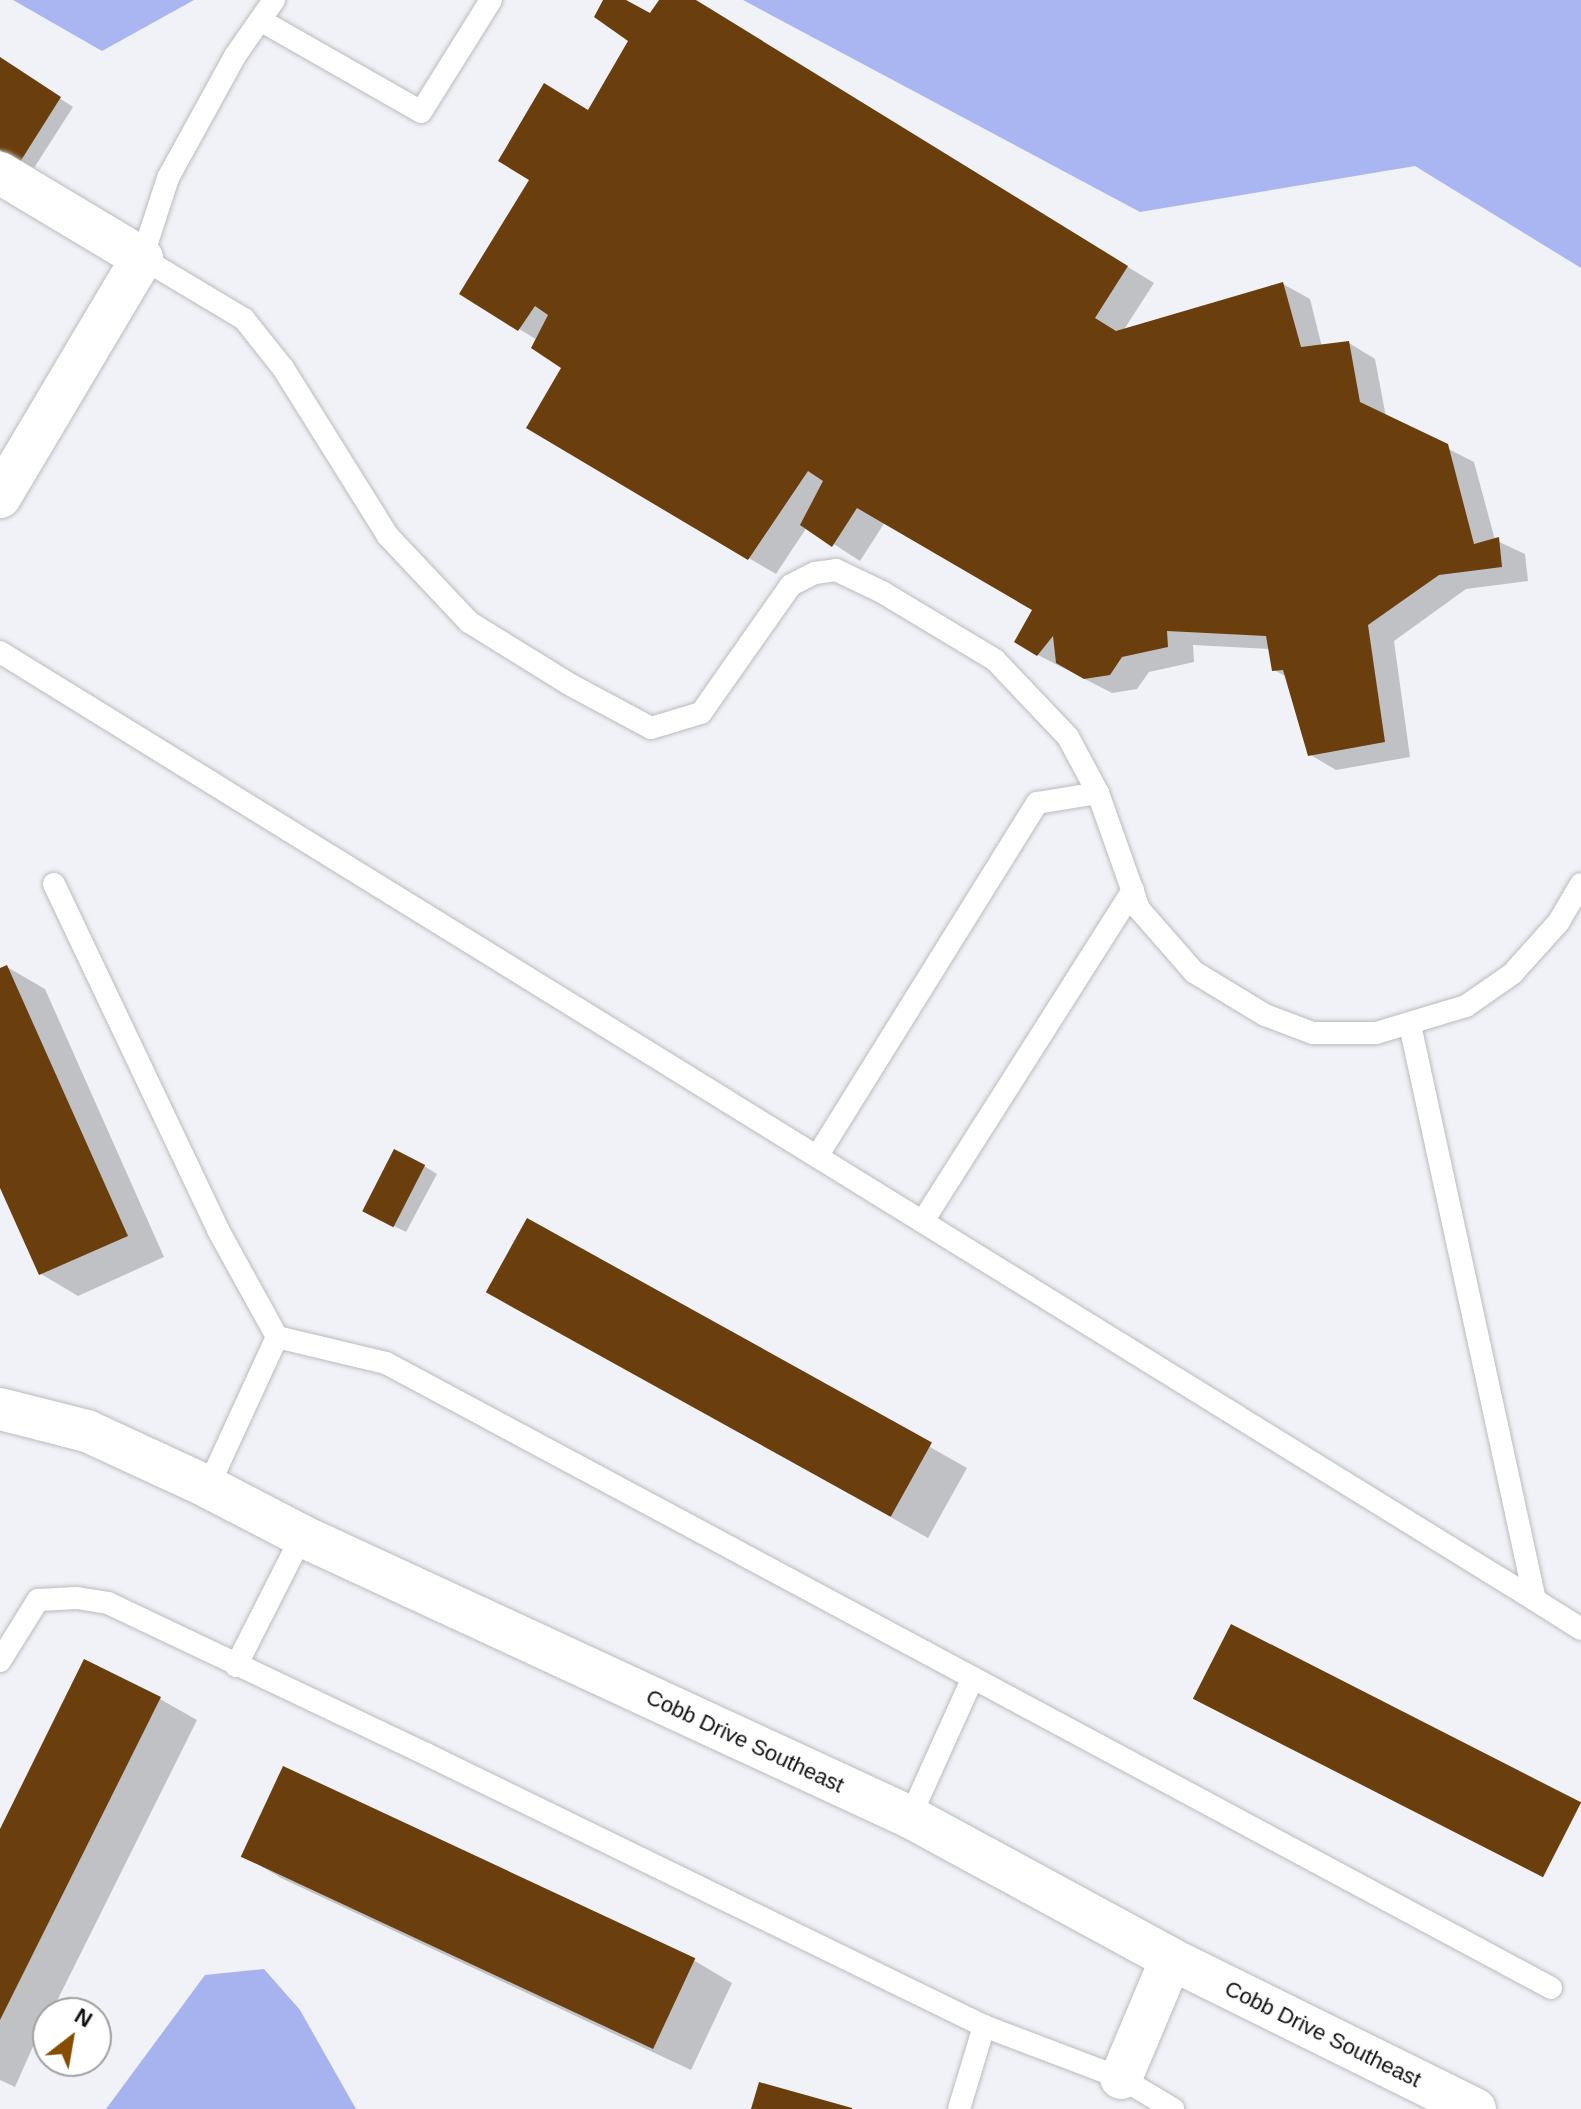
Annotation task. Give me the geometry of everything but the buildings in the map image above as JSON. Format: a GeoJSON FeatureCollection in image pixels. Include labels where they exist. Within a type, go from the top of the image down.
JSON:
{"type":"FeatureCollection","features":[{"type":"Feature","properties":{"kind":"street"},"geometry":{"type":"LineString","coordinates":[[0,173],[142,258],[0,497]]}},
{"type":"Feature","properties":{"kind":"street","name":"Cobb Drive Southeast"},"geometry":{"type":"LineString","coordinates":[[0,1409],[87,1431],[208,1487],[302,1536],[910,1817],[1171,1959],[1475,2109]]}},
{"type":"Feature","properties":{"kind":"street"},"geometry":{"type":"LineString","coordinates":[[1121,2078],[1171,1959]]}},
{"type":"Feature","properties":{"kind":"lane"},"geometry":{"type":"LineString","coordinates":[[274,0],[235,56],[168,178],[142,258],[244,319],[283,368],[388,536],[469,622],[569,684],[651,728],[701,713],[791,585],[815,573],[836,570],[882,592],[995,660],[1068,737],[1098,793],[1139,909],[1194,972],[1265,1015],[1313,1033],[1376,1033],[1466,1006],[1512,974],[1558,923],[1581,884]]}},
{"type":"Feature","properties":{"kind":"lane"},"geometry":{"type":"LineString","coordinates":[[260,20],[421,112],[491,0]]}},
{"type":"Feature","properties":{"kind":"lane"},"geometry":{"type":"LineString","coordinates":[[0,652],[1581,1629]]}},
{"type":"Feature","properties":{"kind":"lane"},"geometry":{"type":"LineString","coordinates":[[818,1155],[1037,803],[1098,793]]}},
{"type":"Feature","properties":{"kind":"lane"},"geometry":{"type":"LineString","coordinates":[[54,884],[218,1230],[277,1337],[386,1363],[800,1582],[972,1680],[1551,1988]]}},
{"type":"Feature","properties":{"kind":"lane"},"geometry":{"type":"LineString","coordinates":[[923,1221],[1133,890]]}},
{"type":"Feature","properties":{"kind":"lane"},"geometry":{"type":"LineString","coordinates":[[1410,1025],[1535,1600]]}},
{"type":"Feature","properties":{"kind":"lane"},"geometry":{"type":"LineString","coordinates":[[208,1487],[277,1337]]}},
{"type":"Feature","properties":{"kind":"lane"},"geometry":{"type":"LineString","coordinates":[[236,1666],[302,1536]]}},
{"type":"Feature","properties":{"kind":"lane"},"geometry":{"type":"LineString","coordinates":[[0,1661],[38,1600],[77,1598],[108,1603],[441,1760],[984,2026],[1121,2078],[1173,2109]]}},
{"type":"Feature","properties":{"kind":"lane"},"geometry":{"type":"LineString","coordinates":[[910,1817],[972,1680]]}},
{"type":"Feature","properties":{"kind":"lane"},"geometry":{"type":"LineString","coordinates":[[959,2109],[984,2026]]}},
{"type":"Feature","properties":{"kind":"shaded area"},"geometry":{"type":"Polygon","coordinates":[[[13,0],[194,0],[102,51],[13,0]]]}},
{"type":"Feature","properties":{"kind":"shaded area"},"geometry":{"type":"Polygon","coordinates":[[[743,0],[1581,0],[1581,268],[1415,166],[1140,212],[743,0]]]}},
{"type":"Feature","properties":{"kind":"shaded area"},"geometry":{"type":"Polygon","coordinates":[[[264,1969],[300,2010],[356,2109],[106,2109],[205,1975],[264,1969]]]}}]}
